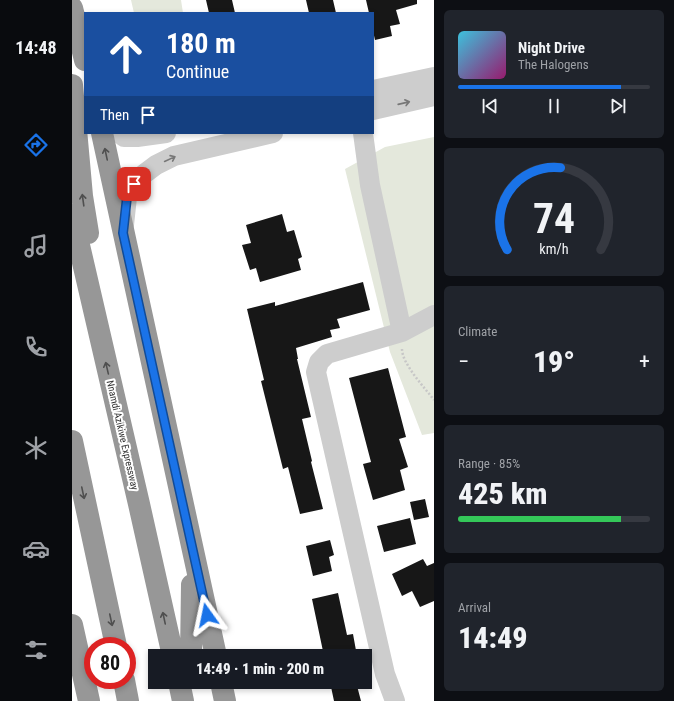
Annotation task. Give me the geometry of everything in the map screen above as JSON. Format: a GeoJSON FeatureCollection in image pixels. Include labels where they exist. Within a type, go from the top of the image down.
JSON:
{"type":"FeatureCollection","features":[{"type":"Feature","properties":{"kind":"highway"},"geometry":{"type":"LineString","coordinates":[[72,8],[84,56]]}},
{"type":"Feature","properties":{"kind":"highway"},"geometry":{"type":"LineString","coordinates":[[72,84],[82,196],[92,260],[96,322]]}},
{"type":"Feature","properties":{"kind":"highway"},"geometry":{"type":"LineString","coordinates":[[102,134],[215,649]]}},
{"type":"Feature","properties":{"kind":"highway","name":"Nnamdi Azikiwe Expressway"},"geometry":{"type":"LineString","coordinates":[[72,215],[171,649]]}},
{"type":"Feature","properties":{"kind":"highway"},"geometry":{"type":"LineString","coordinates":[[72,441],[114,637]]}},
{"type":"Feature","properties":{"kind":"highway"},"geometry":{"type":"LineString","coordinates":[[191,649],[192,543]]}},
{"type":"Feature","properties":{"kind":"highway"},"geometry":{"type":"LineString","coordinates":[[72,625],[89,701]]}},
{"type":"Feature","properties":{"kind":"highway"},"geometry":{"type":"LineString","coordinates":[[126,689],[128,701]]}},
{"type":"Feature","properties":{"kind":"highway"},"geometry":{"type":"LineString","coordinates":[[180,689],[183,701]]}},
{"type":"Feature","properties":{"kind":"highway"},"geometry":{"type":"LineString","coordinates":[[187,701],[188,689]]}},
{"type":"Feature","properties":{"kind":"highway"},"geometry":{"type":"LineString","coordinates":[[222,689],[225,701]]}},
{"type":"Feature","properties":{"kind":"street"},"geometry":{"type":"LineString","coordinates":[[374,90],[434,77]]}},
{"type":"Feature","properties":{"kind":"street"},"geometry":{"type":"LineString","coordinates":[[374,110],[434,96]]}},
{"type":"Feature","properties":{"kind":"street"},"geometry":{"type":"LineString","coordinates":[[120,134],[124,137],[137,137],[159,134]]}},
{"type":"Feature","properties":{"kind":"street"},"geometry":{"type":"LineString","coordinates":[[123,233],[127,197],[134,184],[156,165],[174,156],[269,134]]}},
{"type":"Feature","properties":{"kind":"street"},"geometry":{"type":"LineString","coordinates":[[363,134],[370,186],[402,332]]}},
{"type":"Feature","properties":{"kind":"street"},"geometry":{"type":"LineString","coordinates":[[395,701],[385,674],[316,372],[318,362],[327,354],[402,332],[434,315]]}},
{"type":"Feature","properties":{"kind":"path"},"geometry":{"type":"LineString","coordinates":[[402,332],[402,352],[409,368],[434,400]]}},
{"type":"Feature","properties":{"kind":"shaded area"},"geometry":{"type":"Polygon","coordinates":[[[131,0],[181,0],[183,12],[134,12],[131,0]]]}},
{"type":"Feature","properties":{"kind":"shaded area"},"geometry":{"type":"Polygon","coordinates":[[[434,137],[434,433],[422,435],[390,352],[345,169],[385,147],[434,137]]]}},
{"type":"Feature","properties":{"kind":"building"},"geometry":{"type":"Polygon","coordinates":[[[206,0],[232,0],[235,12],[209,12],[206,0]]]}},
{"type":"Feature","properties":{"kind":"building"},"geometry":{"type":"Polygon","coordinates":[[[306,0],[333,0],[336,12],[309,12],[306,0]]]}},
{"type":"Feature","properties":{"kind":"building"},"geometry":{"type":"Polygon","coordinates":[[[366,0],[417,0],[417,4],[396,10],[400,24],[390,26],[392,36],[375,40],[374,12],[369,12],[366,0]]]}},
{"type":"Feature","properties":{"kind":"building"},"geometry":{"type":"Polygon","coordinates":[[[282,214],[287,232],[294,230],[302,257],[298,259],[301,270],[260,282],[256,268],[250,270],[242,245],[251,243],[246,225],[282,214]]]}},
{"type":"Feature","properties":{"kind":"building"},"geometry":{"type":"Polygon","coordinates":[[[363,282],[370,310],[337,319],[340,328],[330,330],[332,337],[296,348],[297,359],[311,417],[302,419],[323,509],[300,514],[288,467],[283,469],[261,381],[264,380],[247,309],[275,302],[275,306],[363,282]]]}},
{"type":"Feature","properties":{"kind":"building"},"geometry":{"type":"Polygon","coordinates":[[[388,368],[406,437],[399,439],[408,467],[400,470],[405,490],[373,500],[363,464],[371,462],[349,378],[388,368]]]}},
{"type":"Feature","properties":{"kind":"building"},"geometry":{"type":"Polygon","coordinates":[[[425,499],[429,517],[414,520],[410,502],[425,499]]]}},
{"type":"Feature","properties":{"kind":"building"},"geometry":{"type":"Polygon","coordinates":[[[410,518],[416,544],[384,552],[377,526],[410,518]]]}},
{"type":"Feature","properties":{"kind":"building"},"geometry":{"type":"Polygon","coordinates":[[[330,540],[334,555],[329,557],[332,571],[313,576],[306,546],[330,540]]]}},
{"type":"Feature","properties":{"kind":"building"},"geometry":{"type":"Polygon","coordinates":[[[423,559],[427,566],[434,563],[434,601],[420,607],[412,591],[402,596],[392,574],[423,559]]]}},
{"type":"Feature","properties":{"kind":"building"},"geometry":{"type":"Polygon","coordinates":[[[338,593],[347,635],[353,634],[356,649],[323,649],[312,599],[338,593]]]}},
{"type":"Feature","properties":{"kind":"building"},"geometry":{"type":"Polygon","coordinates":[[[331,689],[358,689],[361,701],[334,701],[331,689]]]}},
{"type":"Feature","properties":{"kind":"route"},"geometry":{"type":"LineString","coordinates":[[134,184],[127,197],[123,233],[207,615]]}}]}
